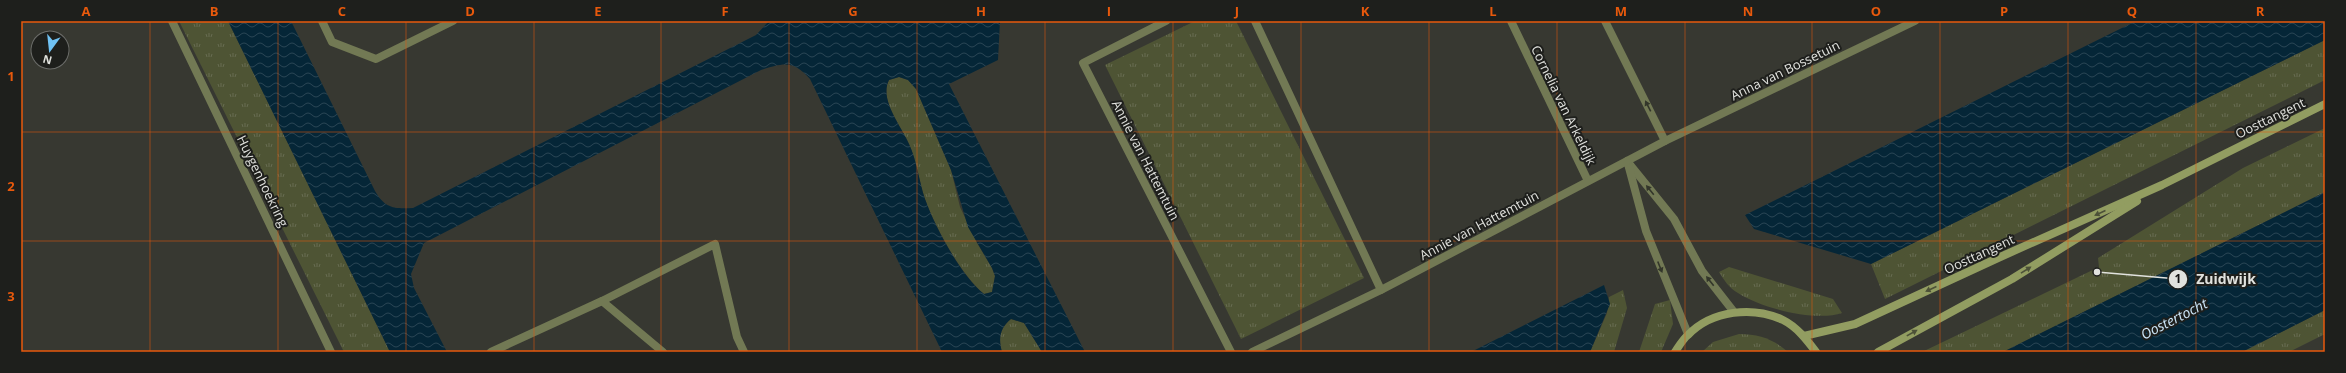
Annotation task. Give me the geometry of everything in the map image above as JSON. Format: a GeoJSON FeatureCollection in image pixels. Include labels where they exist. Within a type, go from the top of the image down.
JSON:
{"type":"FeatureCollection","features":[{"type":"Feature","properties":{"kind":"main road","name":"Oosttangent"},"geometry":{"type":"LineString","coordinates":[[1804,336],[1855,324],[1998,258],[2162,186],[2325,104]]}},
{"type":"Feature","properties":{"kind":"main road","name":"Oosttangent"},"geometry":{"type":"LineString","coordinates":[[1878,352],[2012,279],[2162,186]]}},
{"type":"Feature","properties":{"kind":"main road"},"geometry":{"type":"LineString","coordinates":[[1674,352],[1688,334],[1709,320],[1734,312],[1766,314],[1784,320],[1804,336],[1816,352]]}},
{"type":"Feature","properties":{"kind":"street","name":"Huygenhoekring"},"geometry":{"type":"LineString","coordinates":[[172,21],[331,352]]}},
{"type":"Feature","properties":{"kind":"street"},"geometry":{"type":"LineString","coordinates":[[322,21],[332,42],[376,59],[453,21]]}},
{"type":"Feature","properties":{"kind":"street","name":"Annie van Hattemtuin"},"geometry":{"type":"LineString","coordinates":[[1166,21],[1083,62],[1231,352]]}},
{"type":"Feature","properties":{"kind":"street"},"geometry":{"type":"LineString","coordinates":[[1255,21],[1381,290]]}},
{"type":"Feature","properties":{"kind":"street","name":"Cornelia van Arkeldijk"},"geometry":{"type":"LineString","coordinates":[[1511,21],[1588,181],[1665,141]]}},
{"type":"Feature","properties":{"kind":"street"},"geometry":{"type":"LineString","coordinates":[[1605,21],[1665,141]]}},
{"type":"Feature","properties":{"kind":"street","name":"Anna van Bossetuin"},"geometry":{"type":"LineString","coordinates":[[1665,141],[1915,21]]}},
{"type":"Feature","properties":{"kind":"street"},"geometry":{"type":"LineString","coordinates":[[1627,161],[1674,219],[1702,271],[1734,312]]}},
{"type":"Feature","properties":{"kind":"street"},"geometry":{"type":"LineString","coordinates":[[1627,161],[1646,231],[1688,334]]}},
{"type":"Feature","properties":{"kind":"street","name":"Annie van Hattemtuin"},"geometry":{"type":"LineString","coordinates":[[1252,352],[1381,290],[1588,181]]}},
{"type":"Feature","properties":{"kind":"street"},"geometry":{"type":"LineString","coordinates":[[491,352],[602,301],[716,244],[737,337],[744,352]]}},
{"type":"Feature","properties":{"kind":"street"},"geometry":{"type":"LineString","coordinates":[[602,301],[663,352]]}},
{"type":"Feature","properties":{"kind":"green space"},"geometry":{"type":"Polygon","coordinates":[[[179,21],[228,21],[390,352],[344,352],[179,21]]]}},
{"type":"Feature","properties":{"kind":"green space"},"geometry":{"type":"Polygon","coordinates":[[[1195,21],[1236,21],[1364,278],[1241,339],[1105,65],[1195,21]]]}},
{"type":"Feature","properties":{"kind":"green space"},"geometry":{"type":"Polygon","coordinates":[[[2325,40],[2325,80],[1885,299],[1871,264],[2325,40]]]}},
{"type":"Feature","properties":{"kind":"green space"},"geometry":{"type":"Polygon","coordinates":[[[899,77],[908,80],[916,89],[951,170],[960,207],[995,276],[992,292],[984,294],[966,275],[942,236],[929,210],[912,151],[892,112],[887,96],[889,80],[899,77]]]}},
{"type":"Feature","properties":{"kind":"green space"},"geometry":{"type":"Polygon","coordinates":[[[2325,128],[2325,192],[2003,352],[1922,352],[2099,267],[2098,258],[2243,168],[2325,128]]]}},
{"type":"Feature","properties":{"kind":"green space"},"geometry":{"type":"Polygon","coordinates":[[[1729,267],[1833,299],[1842,313],[1818,316],[1803,315],[1760,304],[1738,293],[1727,284],[1719,272],[1729,267]]]}},
{"type":"Feature","properties":{"kind":"green space"},"geometry":{"type":"Polygon","coordinates":[[[1623,290],[1627,308],[1614,352],[1590,352],[1607,313],[1609,297],[1623,290]]]}},
{"type":"Feature","properties":{"kind":"green space"},"geometry":{"type":"Polygon","coordinates":[[[1670,300],[1673,324],[1661,352],[1639,352],[1655,304],[1670,300]]]}},
{"type":"Feature","properties":{"kind":"green space"},"geometry":{"type":"Polygon","coordinates":[[[2325,310],[2325,334],[2289,352],[2242,352],[2325,310]]]}},
{"type":"Feature","properties":{"kind":"green space"},"geometry":{"type":"Polygon","coordinates":[[[1011,319],[1024,323],[1042,352],[1002,352],[1000,338],[1002,330],[1011,319]]]}},
{"type":"Feature","properties":{"kind":"green space"},"geometry":{"type":"Polygon","coordinates":[[[1739,334],[1765,338],[1788,352],[1702,352],[1713,342],[1739,334]]]}},
{"type":"Feature","properties":{"kind":"water"},"geometry":{"type":"Polygon","coordinates":[[[228,21],[291,21],[375,191],[382,201],[390,206],[395,208],[413,208],[756,35],[769,21],[1000,21],[998,60],[949,84],[1085,352],[1042,352],[1024,323],[1011,319],[1002,330],[1000,342],[1002,352],[942,352],[810,79],[793,66],[782,65],[761,70],[424,243],[411,274],[414,288],[447,352],[390,352],[228,21]],[[899,77],[889,80],[887,96],[892,112],[912,151],[929,210],[942,237],[966,276],[984,294],[992,292],[995,276],[992,268],[968,227],[951,170],[916,89],[908,80],[899,77]]]}},
{"type":"Feature","properties":{"kind":"water"},"geometry":{"type":"Polygon","coordinates":[[[2136,21],[2325,21],[2325,40],[1871,264],[1754,229],[1745,215],[2136,21]]]}},
{"type":"Feature","properties":{"kind":"water","name":"Oostertocht"},"geometry":{"type":"Polygon","coordinates":[[[2325,192],[2325,310],[2242,352],[2003,352],[2325,192]]]}},
{"type":"Feature","properties":{"kind":"water"},"geometry":{"type":"Polygon","coordinates":[[[1604,285],[1610,304],[1590,352],[1471,352],[1604,285]]]}},
{"type":"Feature","properties":{"kind":"place","name":"Zuidwijk"},"geometry":{"type":"Point","coordinates":[2097,272]}}]}
